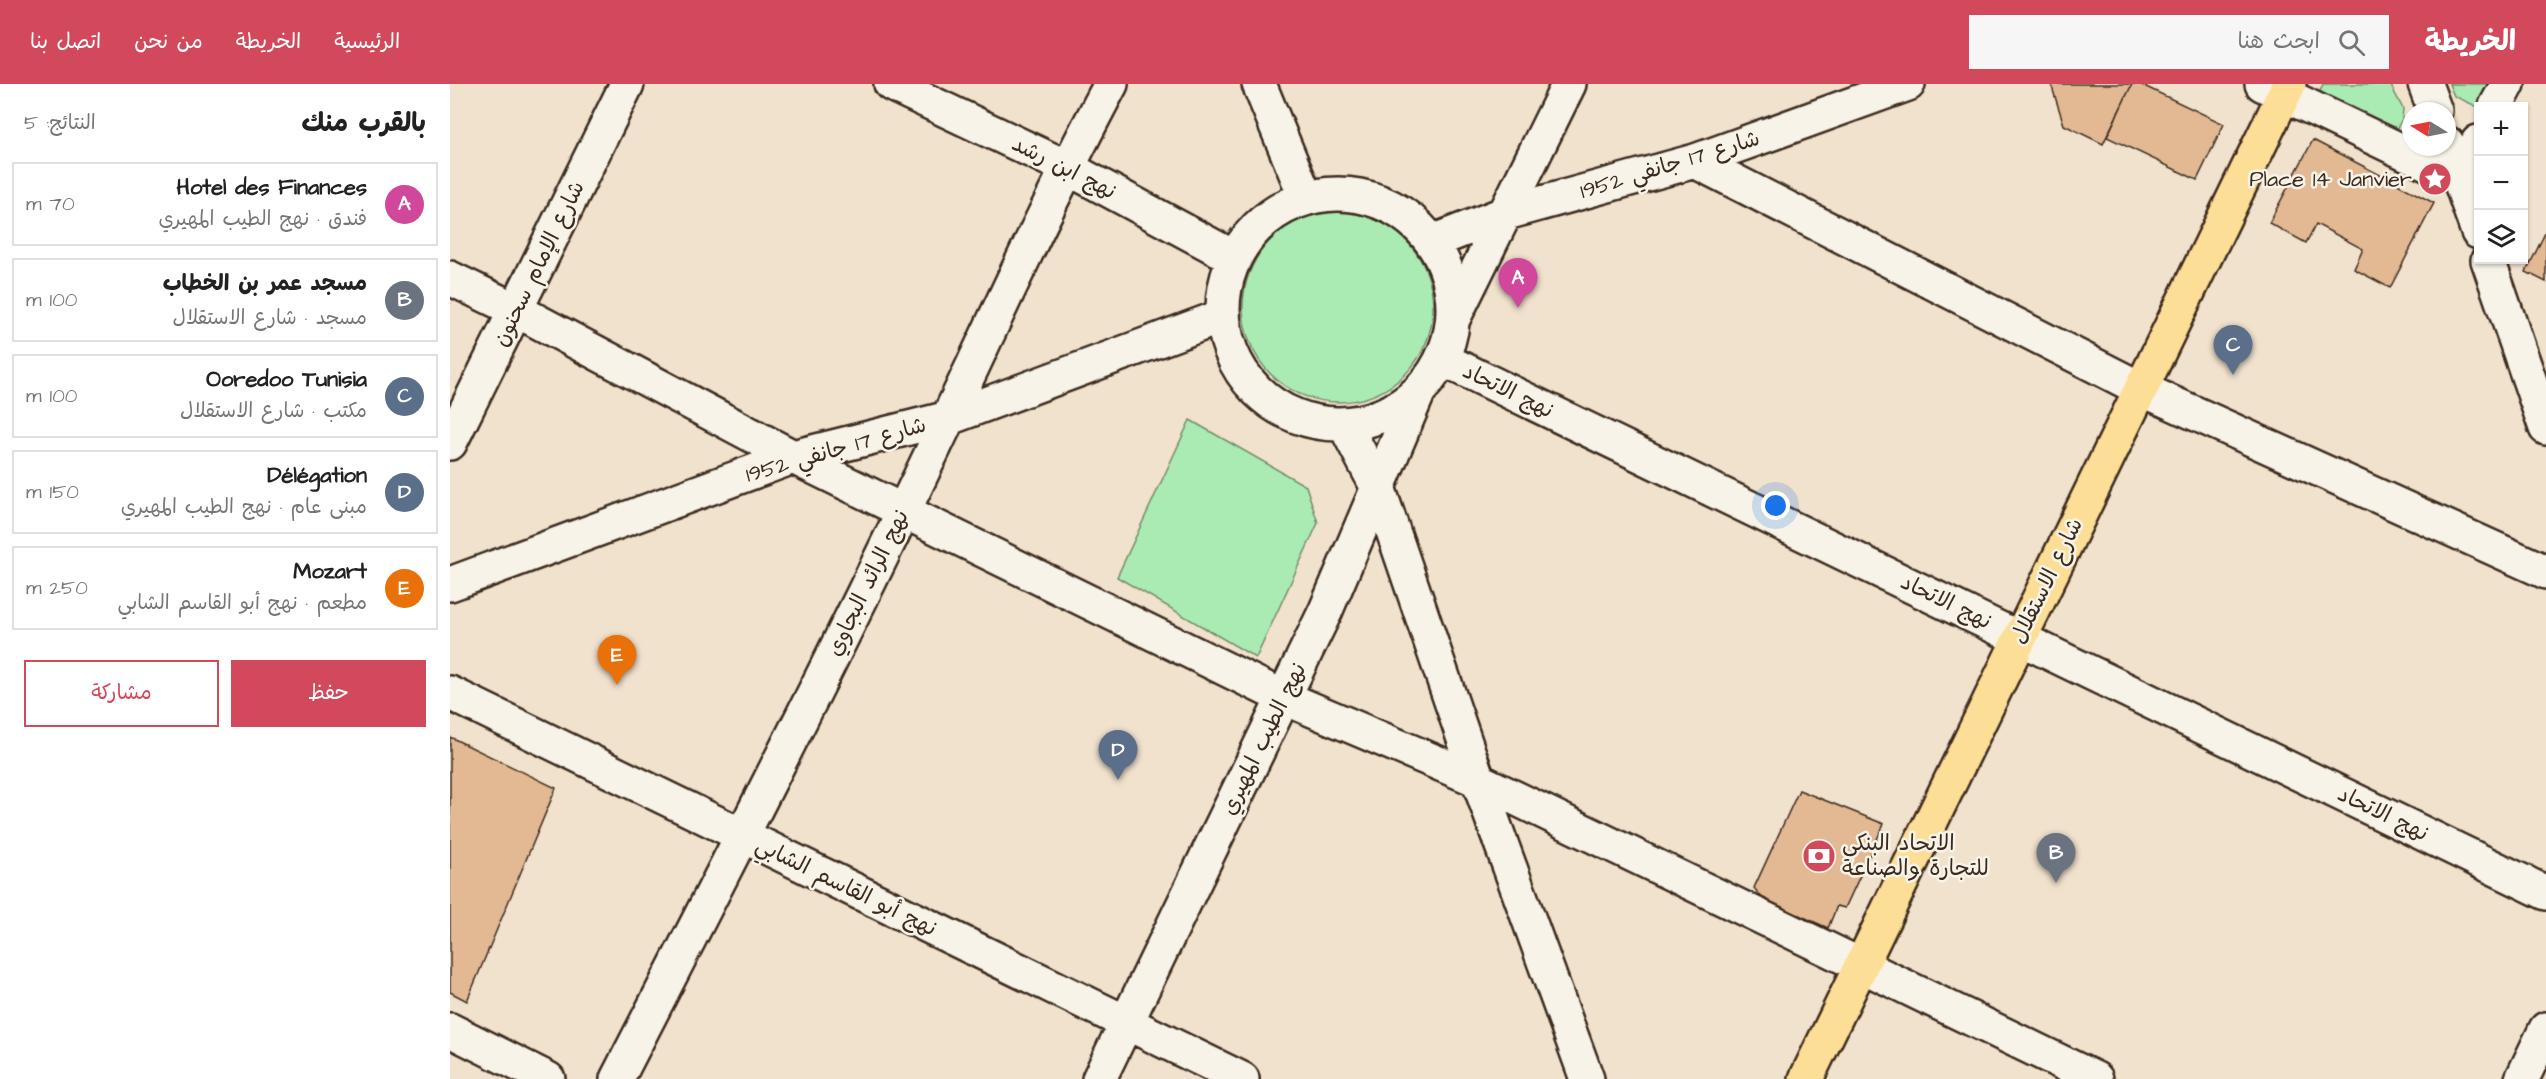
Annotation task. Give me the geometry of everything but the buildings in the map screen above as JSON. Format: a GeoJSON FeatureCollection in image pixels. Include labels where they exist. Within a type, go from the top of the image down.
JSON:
{"type":"FeatureCollection","features":[{"type":"Feature","properties":{"kind":"main road","name":"شارع الاستقلال"},"geometry":{"type":"LineString","coordinates":[[1806,1079],[2139,388],[2278,88]]}},
{"type":"Feature","properties":{"kind":"street","name":"شارع الإمام سحنون"},"geometry":{"type":"LineString","coordinates":[[450,443],[627,84]]}},
{"type":"Feature","properties":{"kind":"street","name":"نهج ابن رشد"},"geometry":{"type":"LineString","coordinates":[[891,84],[1066,167],[1235,258]]}},
{"type":"Feature","properties":{"kind":"street","name":"نهج الرائد البجاوي"},"geometry":{"type":"LineString","coordinates":[[616,1079],[742,836],[949,418],[1066,167],[1111,84]]}},
{"type":"Feature","properties":{"kind":"street"},"geometry":{"type":"LineString","coordinates":[[1259,84],[1306,198]]}},
{"type":"Feature","properties":{"kind":"street"},"geometry":{"type":"LineString","coordinates":[[1453,320],[1452,293],[1448,275],[1432,242],[1407,217],[1376,200],[1341,194],[1306,198],[1264,221],[1248,238],[1235,258],[1225,286],[1223,315],[1230,351],[1248,383],[1275,407],[1308,422],[1345,425],[1384,416],[1418,393],[1442,359],[1453,320],[1569,84]]}},
{"type":"Feature","properties":{"kind":"street","name":"شارع 17 جانفي 1952"},"geometry":{"type":"LineString","coordinates":[[1432,242],[1506,213],[1695,161],[1908,84]]}},
{"type":"Feature","properties":{"kind":"street"},"geometry":{"type":"LineString","coordinates":[[2425,84],[2432,102]]}},
{"type":"Feature","properties":{"kind":"street"},"geometry":{"type":"LineString","coordinates":[[2498,102],[2508,84]]}},
{"type":"Feature","properties":{"kind":"street"},"geometry":{"type":"LineString","coordinates":[[2278,88],[2460,179]]}},
{"type":"Feature","properties":{"kind":"street"},"geometry":{"type":"LineString","coordinates":[[2460,179],[2474,150]]}},
{"type":"Feature","properties":{"kind":"street"},"geometry":{"type":"LineString","coordinates":[[2452,156],[2474,220]]}},
{"type":"Feature","properties":{"kind":"street"},"geometry":{"type":"LineString","coordinates":[[1695,161],[2139,388],[2546,572]]}},
{"type":"Feature","properties":{"kind":"street"},"geometry":{"type":"LineString","coordinates":[[2489,264],[2546,428]]}},
{"type":"Feature","properties":{"kind":"street"},"geometry":{"type":"LineString","coordinates":[[450,278],[516,310],[793,457],[1285,698],[1478,780],[2096,1079]]}},
{"type":"Feature","properties":{"kind":"street","name":"شارع 17 جانفي 1952"},"geometry":{"type":"LineString","coordinates":[[450,584],[793,457],[949,418],[1223,315]]}},
{"type":"Feature","properties":{"kind":"street","name":"نهج الاتحاد"},"geometry":{"type":"LineString","coordinates":[[1442,359],[2546,893]]}},
{"type":"Feature","properties":{"kind":"street","name":"نهج الطيب المهيري"},"geometry":{"type":"LineString","coordinates":[[1099,1079],[1285,698],[1378,490],[1418,393]]}},
{"type":"Feature","properties":{"kind":"street"},"geometry":{"type":"LineString","coordinates":[[1345,425],[1378,490],[1478,780],[1587,1079]]}},
{"type":"Feature","properties":{"kind":"street","name":"نهج أبو القاسم الشابي"},"geometry":{"type":"LineString","coordinates":[[450,693],[1242,1079]]}},
{"type":"Feature","properties":{"kind":"street"},"geometry":{"type":"LineString","coordinates":[[2522,1079],[2546,1029]]}},
{"type":"Feature","properties":{"kind":"street"},"geometry":{"type":"LineString","coordinates":[[450,1030],[548,1079]]}},
{"type":"Feature","properties":{"kind":"green space"},"geometry":{"type":"Polygon","coordinates":[[[2323,84],[2390,84],[2402,107],[2402,119],[2392,137],[2317,99],[2323,84]]]}},
{"type":"Feature","properties":{"kind":"green space"},"geometry":{"type":"Polygon","coordinates":[[[2449,84],[2489,84],[2480,102],[2474,102],[2474,105],[2454,96],[2449,84]]]}},
{"type":"Feature","properties":{"kind":"green space"},"geometry":{"type":"Polygon","coordinates":[[[1329,212],[1347,212],[1383,223],[1405,240],[1417,254],[1426,271],[1433,307],[1426,343],[1417,360],[1405,374],[1383,391],[1366,398],[1347,402],[1329,402],[1293,391],[1271,374],[1259,360],[1247,335],[1243,316],[1243,298],[1254,262],[1271,240],[1285,228],[1310,216],[1329,212]]]}},
{"type":"Feature","properties":{"kind":"green space"},"geometry":{"type":"Polygon","coordinates":[[[1190,420],[1306,486],[1318,523],[1256,658],[1117,577],[1190,420]]]}},
{"type":"Feature","properties":{"kind":"place","name":"Place 14 Janvier"},"geometry":{"type":"Point","coordinates":[2435,179]}},
{"type":"Feature","properties":{"kind":"place","name":"Hotel des Finances"},"geometry":{"type":"Point","coordinates":[1518,308]}},
{"type":"Feature","properties":{"kind":"place","name":"Ooredoo Tunisia"},"geometry":{"type":"Point","coordinates":[2233,375]}},
{"type":"Feature","properties":{"kind":"place","name":"Mozart"},"geometry":{"type":"Point","coordinates":[617,685]}},
{"type":"Feature","properties":{"kind":"place","name":"Délégation"},"geometry":{"type":"Point","coordinates":[1118,780]}},
{"type":"Feature","properties":{"kind":"place","name":"الاتحاد البنكي للتجارة والصناعة"},"geometry":{"type":"Point","coordinates":[1819,856]}},
{"type":"Feature","properties":{"kind":"place","name":"مسجد عمر بن الخطاب"},"geometry":{"type":"Point","coordinates":[2056,883]}}]}
